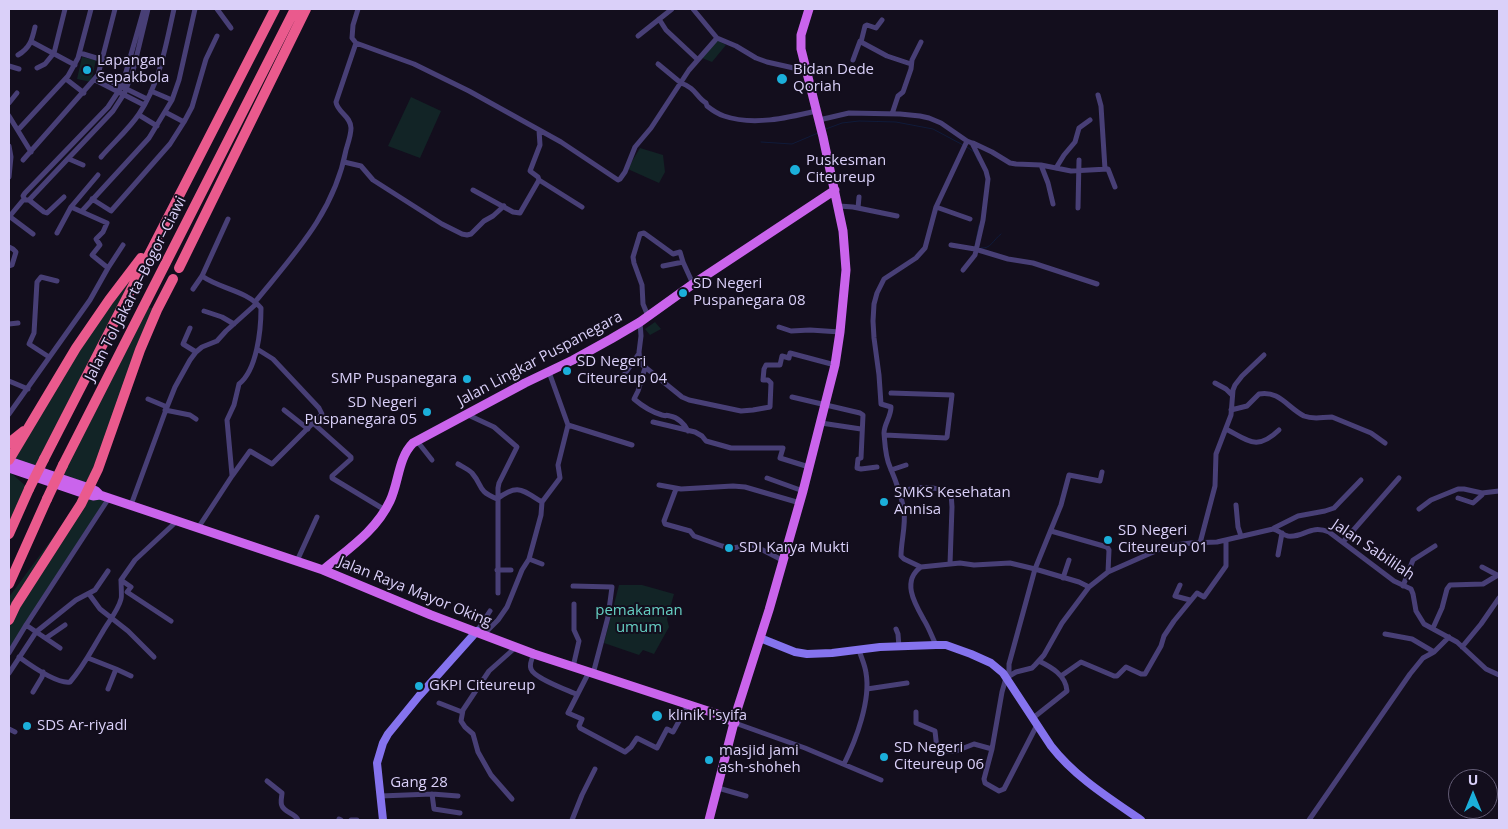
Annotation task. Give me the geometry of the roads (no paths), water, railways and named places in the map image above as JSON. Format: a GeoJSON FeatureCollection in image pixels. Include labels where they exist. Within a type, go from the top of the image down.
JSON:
{"type":"FeatureCollection","features":[{"type":"Feature","properties":{"kind":"highway","name":"Jalan Tol Jakarta–Bogor–Ciawi"},"geometry":{"type":"LineString","coordinates":[[9,534],[44,459],[275,9]]}},
{"type":"Feature","properties":{"kind":"highway","name":"Jalan Tol Jakarta–Bogor–Ciawi"},"geometry":{"type":"LineString","coordinates":[[9,584],[63,465],[295,9]]}},
{"type":"Feature","properties":{"kind":"highway"},"geometry":{"type":"LineString","coordinates":[[179,268],[306,9]]}},
{"type":"Feature","properties":{"kind":"highway"},"geometry":{"type":"LineString","coordinates":[[9,460],[76,348],[109,300],[159,235]]}},
{"type":"Feature","properties":{"kind":"highway"},"geometry":{"type":"LineString","coordinates":[[9,620],[16,605],[91,495],[98,469],[140,350],[173,279]]}},
{"type":"Feature","properties":{"kind":"highway"},"geometry":{"type":"LineString","coordinates":[[9,442],[29,427]]}},
{"type":"Feature","properties":{"kind":"main road"},"geometry":{"type":"LineString","coordinates":[[709,820],[738,707],[800,504],[826,404],[840,332],[846,270],[843,231],[823,137],[801,49],[800,39],[809,9]]}},
{"type":"Feature","properties":{"kind":"main road","name":"Jalan Lingkar Puspanegara"},"geometry":{"type":"LineString","coordinates":[[323,570],[368,533],[385,510],[391,498],[405,452],[413,443],[529,381],[593,350],[640,322],[693,284],[835,190]]}},
{"type":"Feature","properties":{"kind":"main road","name":"Jalan Raya Mayor Oking"},"geometry":{"type":"LineString","coordinates":[[9,460],[91,495]]}},
{"type":"Feature","properties":{"kind":"main road","name":"Jalan Raya Mayor Oking"},"geometry":{"type":"LineString","coordinates":[[9,468],[91,495],[131,505],[323,570],[534,654],[720,715],[735,723]]}},
{"type":"Feature","properties":{"kind":"main road"},"geometry":{"type":"LineString","coordinates":[[383,820],[377,763],[383,743],[414,702],[480,633]]}},
{"type":"Feature","properties":{"kind":"main road"},"geometry":{"type":"LineString","coordinates":[[760,638],[795,652],[807,654],[832,654],[880,647],[946,645],[984,659],[1008,677],[1051,746],[1069,766],[1087,782],[1140,820]]}},
{"type":"Feature","properties":{"kind":"main road"},"geometry":{"type":"LineString","coordinates":[[720,715],[738,707]]}},
{"type":"Feature","properties":{"kind":"street"},"geometry":{"type":"LineString","coordinates":[[37,68],[46,64],[54,53],[65,9]]}},
{"type":"Feature","properties":{"kind":"street"},"geometry":{"type":"LineString","coordinates":[[18,130],[66,79],[75,65],[80,53],[91,9]]}},
{"type":"Feature","properties":{"kind":"street"},"geometry":{"type":"LineString","coordinates":[[23,160],[97,78],[104,60],[115,9]]}},
{"type":"Feature","properties":{"kind":"street"},"geometry":{"type":"LineString","coordinates":[[64,197],[47,213],[23,196],[123,90],[144,9]]}},
{"type":"Feature","properties":{"kind":"street"},"geometry":{"type":"LineString","coordinates":[[33,234],[9,216],[69,159],[113,111],[133,71],[148,9]]}},
{"type":"Feature","properties":{"kind":"street"},"geometry":{"type":"LineString","coordinates":[[101,157],[139,115],[144,106],[162,62],[174,9]]}},
{"type":"Feature","properties":{"kind":"street"},"geometry":{"type":"LineString","coordinates":[[82,211],[149,138],[172,100],[179,80],[195,9]]}},
{"type":"Feature","properties":{"kind":"street"},"geometry":{"type":"LineString","coordinates":[[217,9],[231,28]]}},
{"type":"Feature","properties":{"kind":"street"},"geometry":{"type":"LineString","coordinates":[[358,9],[353,25],[352,38],[356,43],[414,64],[492,102],[562,142],[619,180],[625,172],[634,147],[651,128],[697,59],[717,38]]}},
{"type":"Feature","properties":{"kind":"street"},"geometry":{"type":"LineString","coordinates":[[638,36],[672,9]]}},
{"type":"Feature","properties":{"kind":"street"},"geometry":{"type":"LineString","coordinates":[[693,9],[717,38],[736,46],[756,58],[806,71]]}},
{"type":"Feature","properties":{"kind":"street"},"geometry":{"type":"LineString","coordinates":[[659,19],[666,30],[697,59]]}},
{"type":"Feature","properties":{"kind":"street"},"geometry":{"type":"LineString","coordinates":[[854,60],[866,26],[876,28],[882,20]]}},
{"type":"Feature","properties":{"kind":"street"},"geometry":{"type":"LineString","coordinates":[[18,55],[27,49],[32,42],[35,27]]}},
{"type":"Feature","properties":{"kind":"street"},"geometry":{"type":"LineString","coordinates":[[92,199],[112,211],[170,144],[192,107],[206,59],[217,36]]}},
{"type":"Feature","properties":{"kind":"street"},"geometry":{"type":"LineString","coordinates":[[32,42],[75,65]]}},
{"type":"Feature","properties":{"kind":"street"},"geometry":{"type":"LineString","coordinates":[[860,42],[887,56],[911,64]]}},
{"type":"Feature","properties":{"kind":"street"},"geometry":{"type":"LineString","coordinates":[[892,114],[898,96],[903,92],[914,55],[921,42]]}},
{"type":"Feature","properties":{"kind":"street"},"geometry":{"type":"LineString","coordinates":[[131,505],[166,409],[183,371],[196,352],[202,347],[217,341],[255,305],[255,302],[313,230],[332,197],[344,162],[351,126],[347,117],[336,106],[336,102],[356,43]]}},
{"type":"Feature","properties":{"kind":"street"},"geometry":{"type":"LineString","coordinates":[[80,53],[104,60]]}},
{"type":"Feature","properties":{"kind":"street"},"geometry":{"type":"LineString","coordinates":[[658,64],[681,83],[696,92],[707,106],[722,116],[742,120],[766,120],[816,111]]}},
{"type":"Feature","properties":{"kind":"street"},"geometry":{"type":"LineString","coordinates":[[9,66],[19,69]]}},
{"type":"Feature","properties":{"kind":"street"},"geometry":{"type":"LineString","coordinates":[[97,78],[147,99]]}},
{"type":"Feature","properties":{"kind":"street"},"geometry":{"type":"LineString","coordinates":[[66,79],[84,93]]}},
{"type":"Feature","properties":{"kind":"street"},"geometry":{"type":"LineString","coordinates":[[123,90],[144,106]]}},
{"type":"Feature","properties":{"kind":"street"},"geometry":{"type":"LineString","coordinates":[[151,91],[172,100]]}},
{"type":"Feature","properties":{"kind":"street"},"geometry":{"type":"LineString","coordinates":[[9,103],[17,94]]}},
{"type":"Feature","properties":{"kind":"street"},"geometry":{"type":"LineString","coordinates":[[1098,95],[1101,106],[1105,169]]}},
{"type":"Feature","properties":{"kind":"street"},"geometry":{"type":"LineString","coordinates":[[165,112],[184,122]]}},
{"type":"Feature","properties":{"kind":"street"},"geometry":{"type":"LineString","coordinates":[[819,122],[848,113],[892,114],[929,118],[941,124],[967,143],[992,152],[1010,163],[1041,165],[1071,171],[1105,169],[1109,170],[1115,187]]}},
{"type":"Feature","properties":{"kind":"street"},"geometry":{"type":"LineString","coordinates":[[139,115],[157,126]]}},
{"type":"Feature","properties":{"kind":"street"},"geometry":{"type":"LineString","coordinates":[[9,116],[31,152]]}},
{"type":"Feature","properties":{"kind":"street"},"geometry":{"type":"LineString","coordinates":[[1056,168],[1075,142],[1079,128],[1090,120]]}},
{"type":"Feature","properties":{"kind":"street"},"geometry":{"type":"LineString","coordinates":[[539,130],[540,145],[530,171],[539,180],[582,207]]}},
{"type":"Feature","properties":{"kind":"street"},"geometry":{"type":"LineString","coordinates":[[967,143],[936,208],[925,248],[916,258],[884,279],[874,304],[874,338],[881,404],[891,407],[891,413],[884,429],[886,455],[896,480],[905,520],[901,556],[921,567],[960,563],[974,565],[1002,562],[1036,569],[1089,587]]}},
{"type":"Feature","properties":{"kind":"street"},"geometry":{"type":"LineString","coordinates":[[963,270],[974,257],[983,220],[988,179],[986,171],[967,143]]}},
{"type":"Feature","properties":{"kind":"street"},"geometry":{"type":"LineString","coordinates":[[9,146],[11,157],[9,177]]}},
{"type":"Feature","properties":{"kind":"street"},"geometry":{"type":"LineString","coordinates":[[69,159],[83,164]]}},
{"type":"Feature","properties":{"kind":"street"},"geometry":{"type":"LineString","coordinates":[[1078,208],[1079,160]]}},
{"type":"Feature","properties":{"kind":"street"},"geometry":{"type":"LineString","coordinates":[[344,162],[361,166],[373,180],[442,224],[462,234],[471,234],[484,221],[504,206]]}},
{"type":"Feature","properties":{"kind":"street"},"geometry":{"type":"LineString","coordinates":[[1041,165],[1053,204]]}},
{"type":"Feature","properties":{"kind":"street"},"geometry":{"type":"LineString","coordinates":[[57,233],[71,207],[98,175]]}},
{"type":"Feature","properties":{"kind":"street"},"geometry":{"type":"LineString","coordinates":[[473,190],[514,212],[520,213],[539,180]]}},
{"type":"Feature","properties":{"kind":"street"},"geometry":{"type":"LineString","coordinates":[[858,197],[858,208]]}},
{"type":"Feature","properties":{"kind":"street"},"geometry":{"type":"LineString","coordinates":[[838,206],[897,216]]}},
{"type":"Feature","properties":{"kind":"street"},"geometry":{"type":"LineString","coordinates":[[71,207],[107,222],[103,232],[96,239],[100,245],[92,255],[108,268]]}},
{"type":"Feature","properties":{"kind":"street"},"geometry":{"type":"LineString","coordinates":[[936,208],[970,219]]}},
{"type":"Feature","properties":{"kind":"street"},"geometry":{"type":"LineString","coordinates":[[193,289],[202,276],[228,219]]}},
{"type":"Feature","properties":{"kind":"street"},"geometry":{"type":"LineString","coordinates":[[648,316],[643,304],[642,288],[633,256],[641,233],[644,233],[673,254],[680,253],[693,284]]}},
{"type":"Feature","properties":{"kind":"street"},"geometry":{"type":"LineString","coordinates":[[9,414],[90,300],[122,245]]}},
{"type":"Feature","properties":{"kind":"street"},"geometry":{"type":"LineString","coordinates":[[951,245],[1033,263],[1096,284]]}},
{"type":"Feature","properties":{"kind":"street"},"geometry":{"type":"LineString","coordinates":[[9,247],[14,249],[16,254],[12,265],[9,266]]}},
{"type":"Feature","properties":{"kind":"street"},"geometry":{"type":"LineString","coordinates":[[663,266],[683,262]]}},
{"type":"Feature","properties":{"kind":"street"},"geometry":{"type":"LineString","coordinates":[[202,276],[210,282],[246,295],[260,306],[261,310],[257,349],[252,365],[244,380],[238,384],[234,405],[227,420],[232,476]]}},
{"type":"Feature","properties":{"kind":"street"},"geometry":{"type":"LineString","coordinates":[[49,357],[29,344],[34,333],[37,282],[41,278],[57,281]]}},
{"type":"Feature","properties":{"kind":"street"},"geometry":{"type":"LineString","coordinates":[[204,311],[222,317],[234,324]]}},
{"type":"Feature","properties":{"kind":"street"},"geometry":{"type":"LineString","coordinates":[[9,324],[18,322]]}},
{"type":"Feature","properties":{"kind":"street"},"geometry":{"type":"LineString","coordinates":[[640,322],[641,342],[639,360],[645,368],[682,398],[689,400],[746,411],[770,407],[771,383],[768,380],[763,380],[766,365],[780,365],[782,356],[789,358],[790,353],[835,365]]}},
{"type":"Feature","properties":{"kind":"street"},"geometry":{"type":"LineString","coordinates":[[779,327],[791,331],[840,332]]}},
{"type":"Feature","properties":{"kind":"street"},"geometry":{"type":"LineString","coordinates":[[190,328],[183,344],[196,352]]}},
{"type":"Feature","properties":{"kind":"street"},"geometry":{"type":"LineString","coordinates":[[198,528],[250,452],[272,464],[322,414],[273,359],[257,349]]}},
{"type":"Feature","properties":{"kind":"street"},"geometry":{"type":"LineString","coordinates":[[624,375],[639,352]]}},
{"type":"Feature","properties":{"kind":"street"},"geometry":{"type":"LineString","coordinates":[[1200,543],[1215,486],[1216,454],[1230,420],[1232,395],[1238,381],[1264,355]]}},
{"type":"Feature","properties":{"kind":"street"},"geometry":{"type":"LineString","coordinates":[[645,368],[634,399],[652,411],[679,420],[687,427],[688,431]]}},
{"type":"Feature","properties":{"kind":"street"},"geometry":{"type":"LineString","coordinates":[[480,633],[498,620],[508,607],[522,570],[529,558],[541,515],[542,502],[560,480],[558,465],[568,425],[549,372]]}},
{"type":"Feature","properties":{"kind":"street"},"geometry":{"type":"LineString","coordinates":[[9,381],[28,388]]}},
{"type":"Feature","properties":{"kind":"street"},"geometry":{"type":"LineString","coordinates":[[1215,383],[1232,395]]}},
{"type":"Feature","properties":{"kind":"street"},"geometry":{"type":"LineString","coordinates":[[884,435],[948,437],[952,395],[891,393]]}},
{"type":"Feature","properties":{"kind":"street"},"geometry":{"type":"LineString","coordinates":[[1231,410],[1247,406],[1259,394],[1271,394],[1277,396],[1294,410],[1305,416],[1318,419],[1332,417],[1371,433],[1385,443]]}},
{"type":"Feature","properties":{"kind":"street"},"geometry":{"type":"LineString","coordinates":[[792,397],[826,404],[863,415],[861,458],[858,459],[857,468],[877,467]]}},
{"type":"Feature","properties":{"kind":"street"},"geometry":{"type":"LineString","coordinates":[[148,399],[166,409],[190,415],[196,419]]}},
{"type":"Feature","properties":{"kind":"street"},"geometry":{"type":"LineString","coordinates":[[284,410],[308,429]]}},
{"type":"Feature","properties":{"kind":"street"},"geometry":{"type":"LineString","coordinates":[[466,414],[496,428],[517,447],[499,483],[497,499],[498,593]]}},
{"type":"Feature","properties":{"kind":"street"},"geometry":{"type":"LineString","coordinates":[[653,422],[688,431],[702,436],[708,442],[731,448],[783,448],[780,458],[809,467]]}},
{"type":"Feature","properties":{"kind":"street"},"geometry":{"type":"LineString","coordinates":[[313,423],[351,457],[334,473],[332,478],[385,510]]}},
{"type":"Feature","properties":{"kind":"street"},"geometry":{"type":"LineString","coordinates":[[821,423],[861,429]]}},
{"type":"Feature","properties":{"kind":"street"},"geometry":{"type":"LineString","coordinates":[[568,425],[632,445]]}},
{"type":"Feature","properties":{"kind":"street"},"geometry":{"type":"LineString","coordinates":[[1226,429],[1249,441],[1258,442],[1269,439],[1279,430]]}},
{"type":"Feature","properties":{"kind":"street"},"geometry":{"type":"LineString","coordinates":[[417,441],[432,460]]}},
{"type":"Feature","properties":{"kind":"street"},"geometry":{"type":"LineString","coordinates":[[458,464],[472,474],[483,492],[497,499]]}},
{"type":"Feature","properties":{"kind":"street"},"geometry":{"type":"LineString","coordinates":[[891,470],[906,465]]}},
{"type":"Feature","properties":{"kind":"street"},"geometry":{"type":"LineString","coordinates":[[1039,661],[1054,668],[1061,676],[1067,691],[1035,721],[1006,787],[1002,791],[993,788],[984,781],[992,750],[1002,692],[1008,677],[1009,664],[1036,569],[1061,505],[1069,474],[1100,481],[1102,472]]}},
{"type":"Feature","properties":{"kind":"street"},"geometry":{"type":"LineString","coordinates":[[767,478],[803,491]]}},
{"type":"Feature","properties":{"kind":"street"},"geometry":{"type":"LineString","coordinates":[[1343,542],[1399,478]]}},
{"type":"Feature","properties":{"kind":"street"},"geometry":{"type":"LineString","coordinates":[[1008,677],[1016,672],[1032,668],[1039,661],[1062,623],[1089,587],[1108,572],[1167,546],[1226,541],[1273,529],[1298,516],[1334,508],[1361,480]]}},
{"type":"Feature","properties":{"kind":"street"},"geometry":{"type":"LineString","coordinates":[[659,485],[676,489],[745,487],[800,504]]}},
{"type":"Feature","properties":{"kind":"street"},"geometry":{"type":"LineString","coordinates":[[899,492],[915,488],[927,488],[951,493],[950,564]]}},
{"type":"Feature","properties":{"kind":"street"},"geometry":{"type":"LineString","coordinates":[[497,499],[514,489],[524,491],[542,502]]}},
{"type":"Feature","properties":{"kind":"street"},"geometry":{"type":"LineString","coordinates":[[676,489],[664,521],[666,524],[690,531],[694,536],[722,546],[732,548],[753,545],[784,561]]}},
{"type":"Feature","properties":{"kind":"street"},"geometry":{"type":"LineString","coordinates":[[1418,509],[1431,500],[1458,490],[1464,489],[1482,493],[1499,491]]}},
{"type":"Feature","properties":{"kind":"street"},"geometry":{"type":"LineString","coordinates":[[1458,498],[1473,504],[1482,493]]}},
{"type":"Feature","properties":{"kind":"street"},"geometry":{"type":"LineString","coordinates":[[9,654],[109,498]]}},
{"type":"Feature","properties":{"kind":"street"},"geometry":{"type":"LineString","coordinates":[[1236,506],[1241,536]]}},
{"type":"Feature","properties":{"kind":"street"},"geometry":{"type":"LineString","coordinates":[[297,561],[317,517]]}},
{"type":"Feature","properties":{"kind":"street"},"geometry":{"type":"LineString","coordinates":[[19,657],[57,680],[70,682],[88,658],[122,598],[120,592],[121,580],[135,560],[177,521]]}},
{"type":"Feature","properties":{"kind":"street","name":"Jalan Sabililah"},"geometry":{"type":"LineString","coordinates":[[1273,529],[1292,536],[1309,530],[1322,529],[1328,532],[1388,577],[1411,589],[1416,611],[1424,624],[1449,637],[1486,669],[1499,675]]}},
{"type":"Feature","properties":{"kind":"street"},"geometry":{"type":"LineString","coordinates":[[1050,532],[1107,547],[1109,550],[1108,572]]}},
{"type":"Feature","properties":{"kind":"street"},"geometry":{"type":"LineString","coordinates":[[1278,555],[1282,533]]}},
{"type":"Feature","properties":{"kind":"street"},"geometry":{"type":"LineString","coordinates":[[1061,676],[1082,662],[1114,676],[1118,676],[1127,667],[1144,675],[1157,653],[1164,636],[1181,611],[1197,593],[1204,596],[1224,570],[1227,563],[1226,541]]}},
{"type":"Feature","properties":{"kind":"street"},"geometry":{"type":"LineString","coordinates":[[1403,586],[1413,560],[1435,546]]}},
{"type":"Feature","properties":{"kind":"street"},"geometry":{"type":"LineString","coordinates":[[529,558],[542,564]]}},
{"type":"Feature","properties":{"kind":"street"},"geometry":{"type":"LineString","coordinates":[[1063,578],[1069,560]]}},
{"type":"Feature","properties":{"kind":"street"},"geometry":{"type":"LineString","coordinates":[[921,567],[913,575],[910,586],[911,592],[936,645]]}},
{"type":"Feature","properties":{"kind":"street"},"geometry":{"type":"LineString","coordinates":[[1482,567],[1499,576]]}},
{"type":"Feature","properties":{"kind":"street"},"geometry":{"type":"LineString","coordinates":[[497,570],[511,570]]}},
{"type":"Feature","properties":{"kind":"street"},"geometry":{"type":"LineString","coordinates":[[9,672],[36,632],[76,600],[95,590],[108,571]]}},
{"type":"Feature","properties":{"kind":"street"},"geometry":{"type":"LineString","coordinates":[[1433,628],[1442,608],[1447,588],[1450,585],[1483,584],[1499,576]]}},
{"type":"Feature","properties":{"kind":"street"},"geometry":{"type":"LineString","coordinates":[[121,580],[131,587],[127,592],[171,621]]}},
{"type":"Feature","properties":{"kind":"street"},"geometry":{"type":"LineString","coordinates":[[1180,585],[1175,596],[1190,600]]}},
{"type":"Feature","properties":{"kind":"street"},"geometry":{"type":"LineString","coordinates":[[573,586],[612,587],[608,617],[591,673],[576,694],[568,713],[582,719],[579,727],[625,752],[637,738],[657,748],[667,729],[673,732],[688,705]]}},
{"type":"Feature","properties":{"kind":"street"},"geometry":{"type":"LineString","coordinates":[[89,594],[111,620],[128,631],[154,656]]}},
{"type":"Feature","properties":{"kind":"street"},"geometry":{"type":"LineString","coordinates":[[1462,647],[1499,598]]}},
{"type":"Feature","properties":{"kind":"street"},"geometry":{"type":"LineString","coordinates":[[573,667],[579,643],[574,630],[574,604]]}},
{"type":"Feature","properties":{"kind":"street"},"geometry":{"type":"LineString","coordinates":[[480,633],[490,610]]}},
{"type":"Feature","properties":{"kind":"street"},"geometry":{"type":"LineString","coordinates":[[26,625],[60,648]]}},
{"type":"Feature","properties":{"kind":"street"},"geometry":{"type":"LineString","coordinates":[[46,638],[65,625]]}},
{"type":"Feature","properties":{"kind":"street"},"geometry":{"type":"LineString","coordinates":[[896,629],[899,647]]}},
{"type":"Feature","properties":{"kind":"street"},"geometry":{"type":"LineString","coordinates":[[1385,634],[1412,639],[1434,652]]}},
{"type":"Feature","properties":{"kind":"street"},"geometry":{"type":"LineString","coordinates":[[1309,820],[1410,674],[1423,658],[1434,652],[1449,637]]}},
{"type":"Feature","properties":{"kind":"street"},"geometry":{"type":"LineString","coordinates":[[512,798],[492,775],[481,758],[472,734],[462,723],[462,712],[489,671],[516,647]]}},
{"type":"Feature","properties":{"kind":"street"},"geometry":{"type":"LineString","coordinates":[[843,764],[859,729],[867,689],[866,671],[858,650]]}},
{"type":"Feature","properties":{"kind":"street"},"geometry":{"type":"LineString","coordinates":[[843,764],[854,735],[864,691],[864,670],[858,650]]}},
{"type":"Feature","properties":{"kind":"street"},"geometry":{"type":"LineString","coordinates":[[534,654],[531,661],[531,670],[533,672],[576,694]]}},
{"type":"Feature","properties":{"kind":"street"},"geometry":{"type":"LineString","coordinates":[[88,658],[131,676]]}},
{"type":"Feature","properties":{"kind":"street"},"geometry":{"type":"LineString","coordinates":[[108,689],[116,669]]}},
{"type":"Feature","properties":{"kind":"street"},"geometry":{"type":"LineString","coordinates":[[33,692],[43,672]]}},
{"type":"Feature","properties":{"kind":"street"},"geometry":{"type":"LineString","coordinates":[[867,689],[907,683]]}},
{"type":"Feature","properties":{"kind":"street"},"geometry":{"type":"LineString","coordinates":[[439,703],[462,712]]}},
{"type":"Feature","properties":{"kind":"street"},"geometry":{"type":"LineString","coordinates":[[916,712],[916,723],[935,731],[938,749],[956,751],[974,744],[992,750]]}},
{"type":"Feature","properties":{"kind":"street"},"geometry":{"type":"LineString","coordinates":[[735,723],[881,780]]}},
{"type":"Feature","properties":{"kind":"street"},"geometry":{"type":"LineString","coordinates":[[9,729],[15,732]]}},
{"type":"Feature","properties":{"kind":"street"},"geometry":{"type":"LineString","coordinates":[[572,820],[595,769]]}},
{"type":"Feature","properties":{"kind":"street"},"geometry":{"type":"LineString","coordinates":[[267,781],[282,793],[281,805],[295,815],[298,820]]}},
{"type":"Feature","properties":{"kind":"street"},"geometry":{"type":"LineString","coordinates":[[718,788],[746,796]]}},
{"type":"Feature","properties":{"kind":"street"},"geometry":{"type":"LineString","coordinates":[[432,794],[434,809],[460,813]]}},
{"type":"Feature","properties":{"kind":"street","name":"Gang 28"},"geometry":{"type":"LineString","coordinates":[[380,796],[432,794],[458,796]]}},
{"type":"Feature","properties":{"kind":"street"},"geometry":{"type":"LineString","coordinates":[[351,820],[357,820]]}},
{"type":"Feature","properties":{"kind":"waterway"},"geometry":{"type":"LineString","coordinates":[[826,129],[842,123],[859,121],[896,122],[933,129],[963,145]]}},
{"type":"Feature","properties":{"kind":"waterway"},"geometry":{"type":"LineString","coordinates":[[761,142],[792,144],[818,133]]}},
{"type":"Feature","properties":{"kind":"waterway"},"geometry":{"type":"LineString","coordinates":[[967,147],[974,152],[978,161]]}},
{"type":"Feature","properties":{"kind":"waterway"},"geometry":{"type":"LineString","coordinates":[[975,246],[979,225]]}},
{"type":"Feature","properties":{"kind":"waterway"},"geometry":{"type":"LineString","coordinates":[[981,248],[990,246],[1001,234]]}},
{"type":"Feature","properties":{"kind":"place","name":"Lapangan Sepakbola"},"geometry":{"type":"Point","coordinates":[87,70]}},
{"type":"Feature","properties":{"kind":"place","name":"Bidan Dede Qoriah"},"geometry":{"type":"Point","coordinates":[782,79]}},
{"type":"Feature","properties":{"kind":"place","name":"Puskesman Citeureup"},"geometry":{"type":"Point","coordinates":[795,170]}},
{"type":"Feature","properties":{"kind":"place","name":"SD Negeri Puspanegara 08"},"geometry":{"type":"Point","coordinates":[683,293]}},
{"type":"Feature","properties":{"kind":"place","name":"SD Negeri Citeureup 04"},"geometry":{"type":"Point","coordinates":[567,371]}},
{"type":"Feature","properties":{"kind":"place","name":"SMP Puspanegara"},"geometry":{"type":"Point","coordinates":[467,379]}},
{"type":"Feature","properties":{"kind":"place","name":"SD Negeri Puspanegara 05"},"geometry":{"type":"Point","coordinates":[427,412]}},
{"type":"Feature","properties":{"kind":"place","name":"SMKS Kesehatan Annisa"},"geometry":{"type":"Point","coordinates":[884,502]}},
{"type":"Feature","properties":{"kind":"place","name":"SD Negeri Citeureup 01"},"geometry":{"type":"Point","coordinates":[1108,540]}},
{"type":"Feature","properties":{"kind":"place","name":"SDI Karya Mukti"},"geometry":{"type":"Point","coordinates":[729,548]}},
{"type":"Feature","properties":{"kind":"place","name":"GKPI Citeureup"},"geometry":{"type":"Point","coordinates":[419,686]}},
{"type":"Feature","properties":{"kind":"place","name":"klinik l'syifa"},"geometry":{"type":"Point","coordinates":[657,716]}},
{"type":"Feature","properties":{"kind":"place","name":"SDS Ar-riyadl"},"geometry":{"type":"Point","coordinates":[27,726]}},
{"type":"Feature","properties":{"kind":"place","name":"SD Negeri Citeureup 06"},"geometry":{"type":"Point","coordinates":[884,757]}},
{"type":"Feature","properties":{"kind":"place","name":"masjid jami ash-shoheh"},"geometry":{"type":"Point","coordinates":[709,760]}},
{"type":"Feature","properties":{"kind":"park label","name":"pemakaman umum"},"geometry":{"type":"Point","coordinates":[639,620]}}]}
